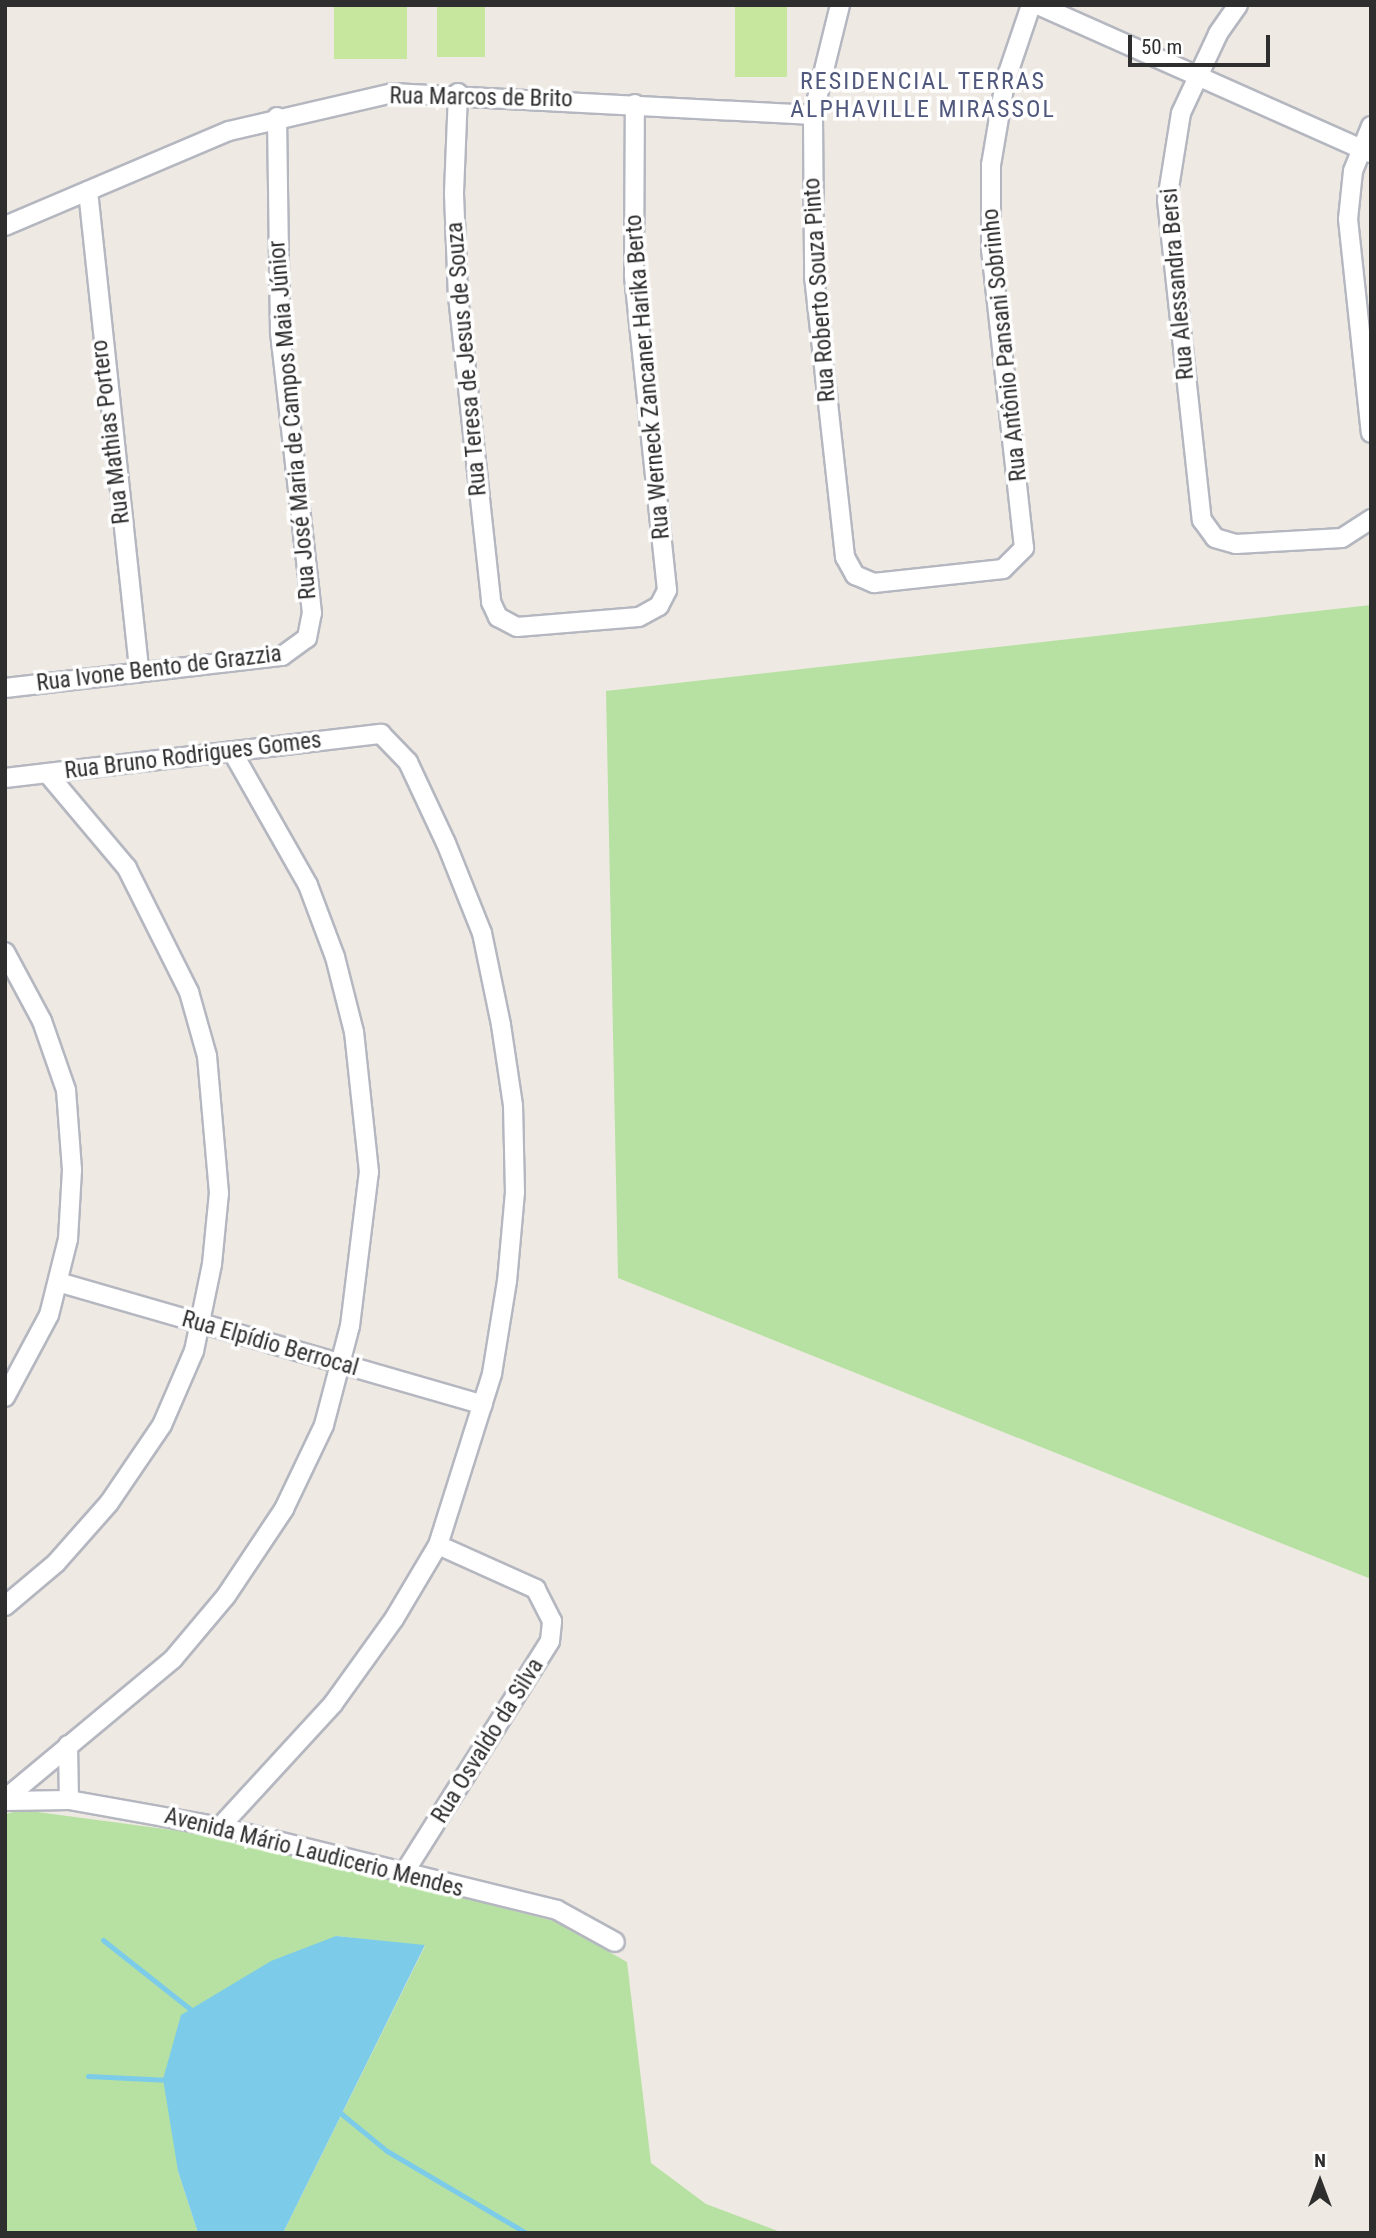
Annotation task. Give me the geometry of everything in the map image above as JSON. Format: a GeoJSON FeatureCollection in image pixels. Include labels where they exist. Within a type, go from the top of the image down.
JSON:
{"type":"FeatureCollection","features":[{"type":"Feature","properties":{"kind":"street","name":"Rua Roberto Souza Pinto"},"geometry":{"type":"LineString","coordinates":[[840,5],[813,115],[814,276],[845,557],[855,575]]}},
{"type":"Feature","properties":{"kind":"street","name":"Rua Antônio Pansani Sobrinho"},"geometry":{"type":"LineString","coordinates":[[855,575],[879,583],[998,570],[1016,561],[1026,539],[991,250],[991,165],[1004,82],[1031,5]]}},
{"type":"Feature","properties":{"kind":"street"},"geometry":{"type":"LineString","coordinates":[[1038,5],[1198,72],[1365,150]]}},
{"type":"Feature","properties":{"kind":"street","name":"Rua Alessandra Bersi"},"geometry":{"type":"LineString","coordinates":[[1238,5],[1198,72],[1181,113],[1167,200],[1201,514],[1211,534],[1225,543],[1342,538],[1368,522]]}},
{"type":"Feature","properties":{"kind":"street","name":"Rua Marcos de Brito"},"geometry":{"type":"LineString","coordinates":[[5,226],[229,131],[278,117],[391,93],[458,93],[813,115]]}},
{"type":"Feature","properties":{"kind":"street","name":"Rua Teresa de Jesus de Souza"},"geometry":{"type":"LineString","coordinates":[[458,93],[454,194],[458,296],[491,602],[503,620],[523,627],[626,618],[659,606]]}},
{"type":"Feature","properties":{"kind":"street","name":"Rua Werneck Zancaner Harika Berto"},"geometry":{"type":"LineString","coordinates":[[635,104],[634,275],[668,579],[659,606]]}},
{"type":"Feature","properties":{"kind":"street","name":"Rua José Maria de Campos Maia Júnior"},"geometry":{"type":"LineString","coordinates":[[278,117],[280,331],[312,613],[307,638]]}},
{"type":"Feature","properties":{"kind":"street"},"geometry":{"type":"LineString","coordinates":[[1371,126],[1348,219],[1371,433]]}},
{"type":"Feature","properties":{"kind":"street","name":"Rua Mathias Portero"},"geometry":{"type":"LineString","coordinates":[[88,191],[139,672]]}},
{"type":"Feature","properties":{"kind":"street","name":"Rua Ivone Bento de Grazzia"},"geometry":{"type":"LineString","coordinates":[[5,688],[282,656],[307,638]]}},
{"type":"Feature","properties":{"kind":"street","name":"Rua Bruno Rodrigues Gomes"},"geometry":{"type":"LineString","coordinates":[[5,778],[381,734],[408,762],[446,843],[482,933],[501,1025],[513,1105],[515,1192],[507,1281],[483,1405]]}},
{"type":"Feature","properties":{"kind":"street"},"geometry":{"type":"LineString","coordinates":[[5,1800],[173,1659],[226,1596],[284,1509],[324,1425],[351,1326],[369,1172],[354,1032],[335,957],[308,885],[232,751]]}},
{"type":"Feature","properties":{"kind":"street"},"geometry":{"type":"LineString","coordinates":[[5,1606],[57,1563],[109,1503],[162,1425],[200,1323],[219,1193],[207,1056],[189,992],[154,916],[127,868],[47,773]]}},
{"type":"Feature","properties":{"kind":"street"},"geometry":{"type":"LineString","coordinates":[[5,952],[42,1021],[66,1090],[72,1170],[68,1239],[49,1315],[5,1398]]}},
{"type":"Feature","properties":{"kind":"street","name":"Rua Elpídio Berrocal"},"geometry":{"type":"LineString","coordinates":[[58,1282],[483,1405]]}},
{"type":"Feature","properties":{"kind":"street"},"geometry":{"type":"LineString","coordinates":[[220,1827],[333,1704],[394,1619],[438,1545],[483,1405]]}},
{"type":"Feature","properties":{"kind":"street","name":"Rua Osvaldo da Silva"},"geometry":{"type":"LineString","coordinates":[[404,1873],[550,1641],[552,1621],[536,1589],[438,1545]]}},
{"type":"Feature","properties":{"kind":"street"},"geometry":{"type":"LineString","coordinates":[[68,1745],[69,1800]]}},
{"type":"Feature","properties":{"kind":"street","name":"Avenida Mário Laudicerio Mendes"},"geometry":{"type":"LineString","coordinates":[[5,1800],[69,1800],[220,1827],[557,1910],[615,1942]]}},
{"type":"Feature","properties":{"kind":"green space"},"geometry":{"type":"Polygon","coordinates":[[[334,5],[407,5],[407,59],[334,59],[334,5]]]}},
{"type":"Feature","properties":{"kind":"green space"},"geometry":{"type":"Polygon","coordinates":[[[437,5],[485,5],[485,57],[437,57],[437,5]]]}},
{"type":"Feature","properties":{"kind":"green space"},"geometry":{"type":"Polygon","coordinates":[[[735,5],[787,5],[787,77],[735,77],[735,5]]]}},
{"type":"Feature","properties":{"kind":"green space"},"geometry":{"type":"Polygon","coordinates":[[[1371,605],[1371,1579],[618,1278],[606,691],[1371,605]]]}},
{"type":"Feature","properties":{"kind":"green space"},"geometry":{"type":"Polygon","coordinates":[[[22,1810],[218,1836],[554,1921],[627,1962],[651,2163],[706,2204],[783,2233],[283,2233],[425,1946],[336,1936],[178,2171],[198,2233],[5,2233],[5,1814],[22,1810]]]}},
{"type":"Feature","properties":{"kind":"water"},"geometry":{"type":"Polygon","coordinates":[[[336,1936],[425,1945],[283,2233],[198,2233],[178,2171],[163,2079],[181,2015],[271,1961],[336,1936]]]}},
{"type":"Feature","properties":{"kind":"waterway"},"geometry":{"type":"LineString","coordinates":[[103,1940],[194,2012]]}},
{"type":"Feature","properties":{"kind":"waterway"},"geometry":{"type":"LineString","coordinates":[[88,2076],[169,2080]]}},
{"type":"Feature","properties":{"kind":"waterway"},"geometry":{"type":"LineString","coordinates":[[338,2111],[387,2151],[526,2233]]}},
{"type":"Feature","properties":{"kind":"district","name":"RESIDENCIAL TERRAS ALPHAVILLE MIRASSOL"},"geometry":{"type":"Point","coordinates":[923,96]}}]}
